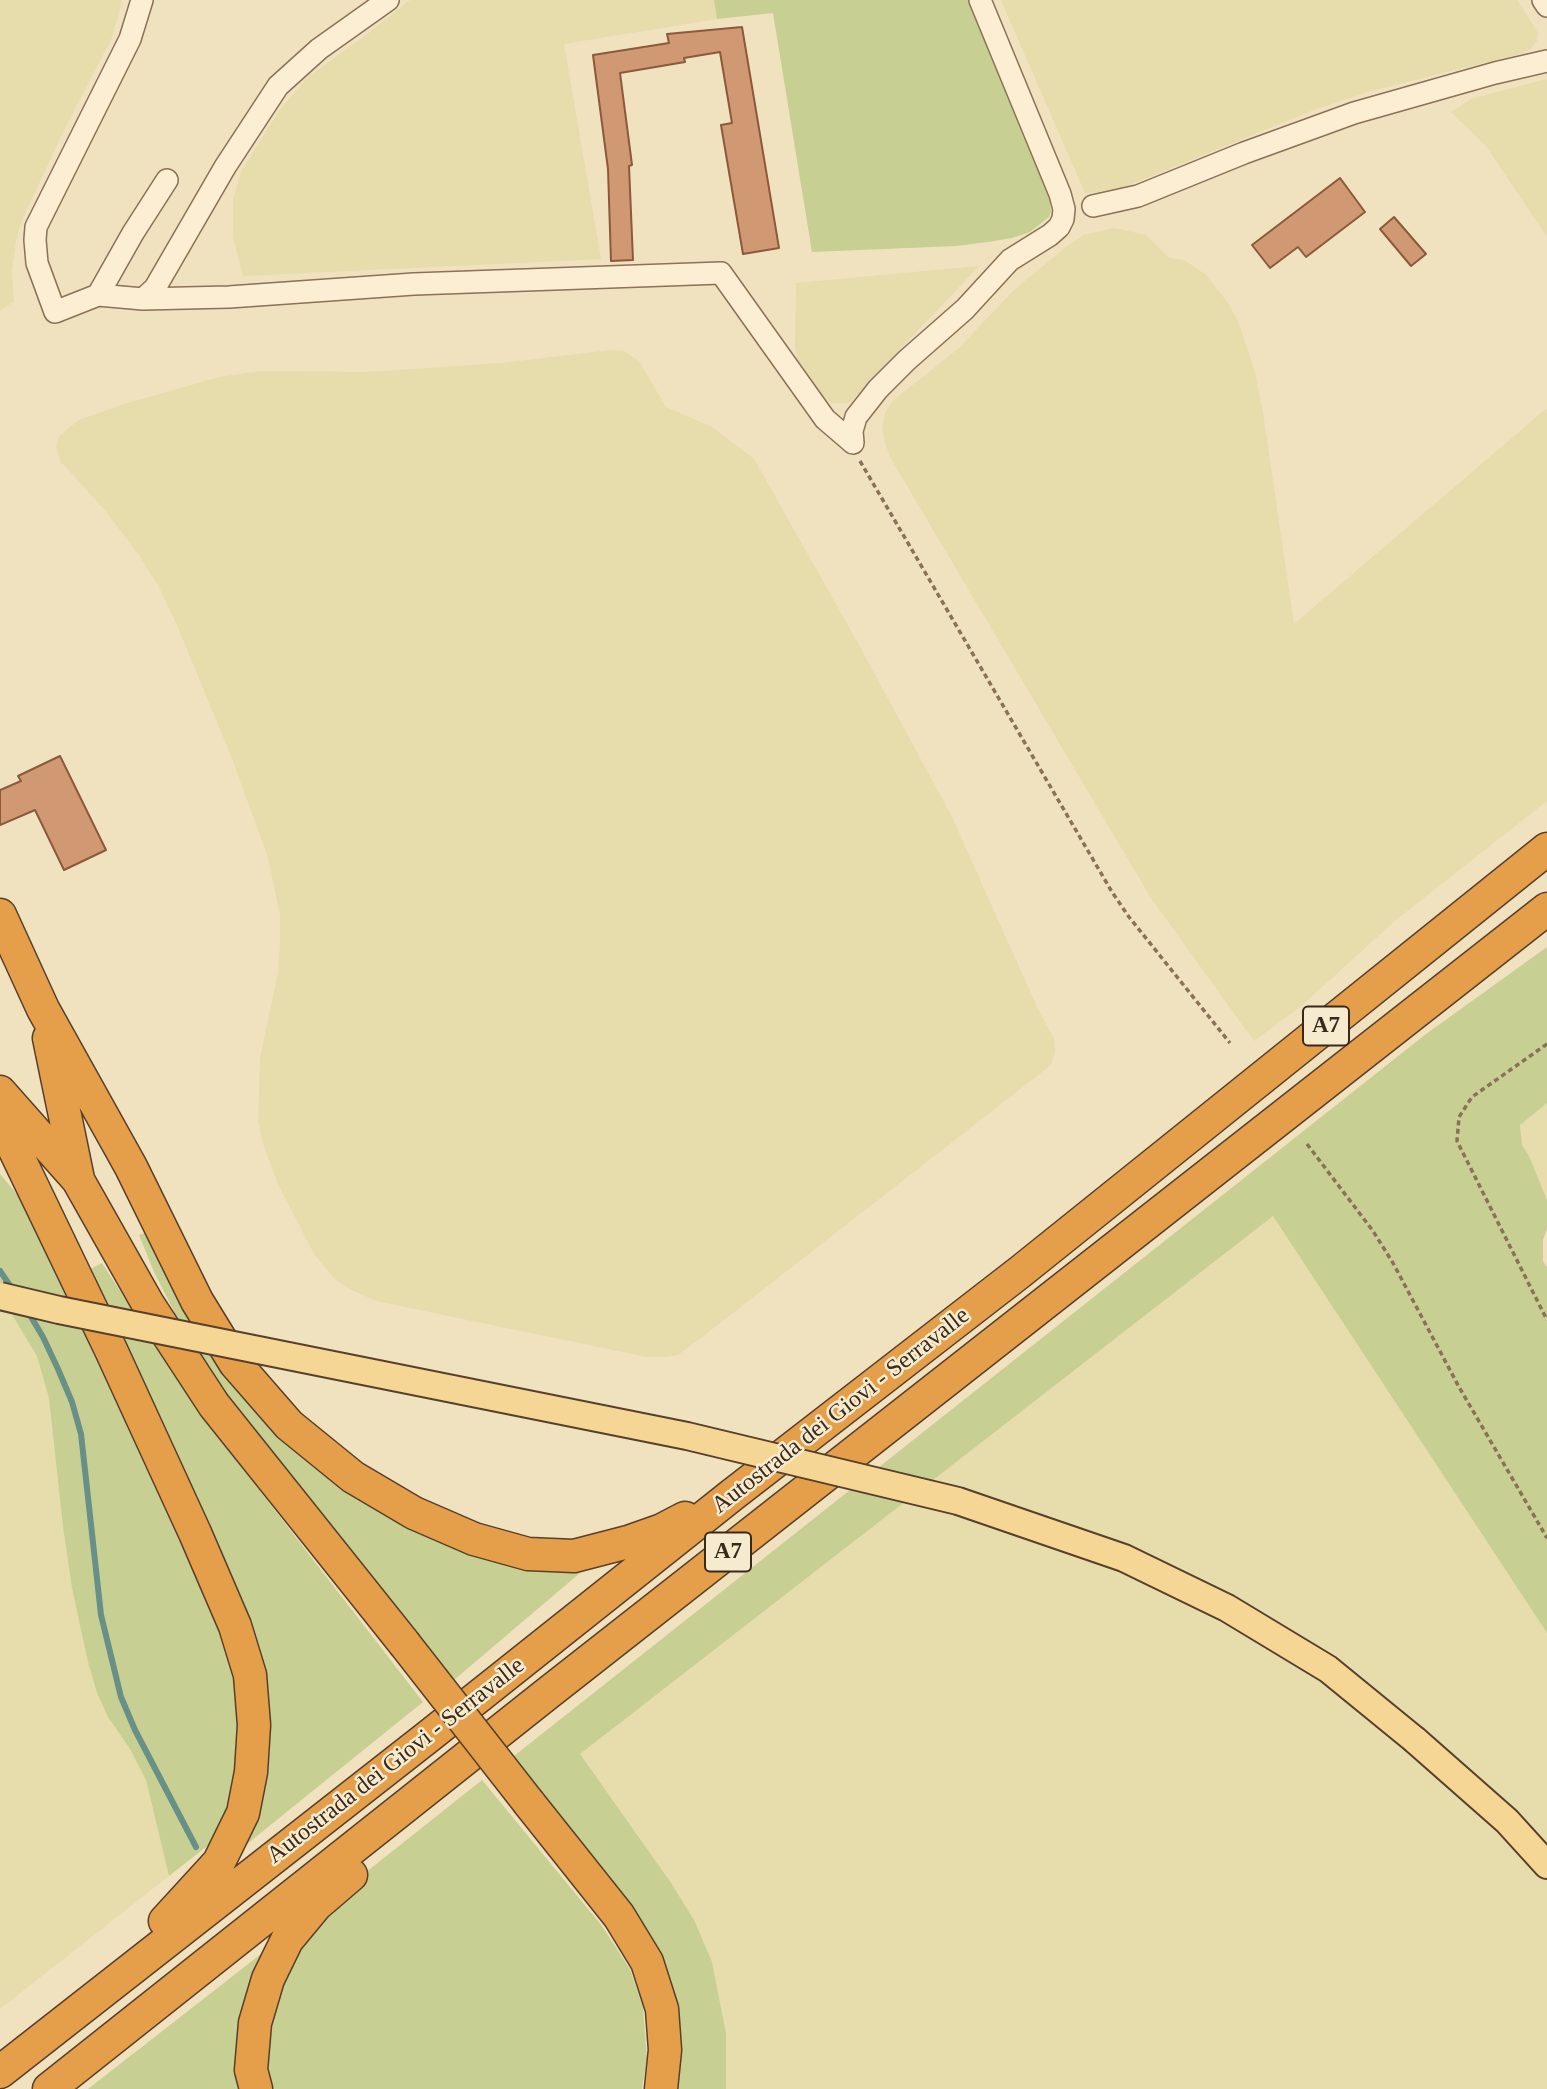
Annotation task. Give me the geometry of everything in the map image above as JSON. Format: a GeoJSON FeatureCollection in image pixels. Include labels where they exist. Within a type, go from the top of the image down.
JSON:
{"type":"FeatureCollection","features":[{"type":"Feature","properties":{"kind":"highway","name":"Autostrada dei Giovi - Serravalle"},"geometry":{"type":"LineString","coordinates":[[0,2072],[732,1495],[1020,1272],[1547,849]]}},
{"type":"Feature","properties":{"kind":"highway","name":"Autostrada dei Giovi - Serravalle"},"geometry":{"type":"LineString","coordinates":[[49,2089],[548,1693],[1547,909]]}},
{"type":"Feature","properties":{"kind":"highway"},"geometry":{"type":"LineString","coordinates":[[0,915],[43,1009],[131,1167],[197,1301],[235,1363],[289,1425],[353,1477],[414,1513],[474,1539],[528,1554],[574,1556],[628,1542],[662,1530],[732,1495]]}},
{"type":"Feature","properties":{"kind":"highway"},"geometry":{"type":"LineString","coordinates":[[43,1009],[78,1180]]}},
{"type":"Feature","properties":{"kind":"highway"},"geometry":{"type":"LineString","coordinates":[[0,1092],[78,1180],[148,1304],[214,1405],[619,1916],[647,1962],[662,2008],[665,2050],[661,2089]]}},
{"type":"Feature","properties":{"kind":"highway"},"geometry":{"type":"LineString","coordinates":[[0,1119],[111,1350],[235,1626],[250,1675],[254,1725],[251,1772],[243,1813],[219,1862],[191,1895],[64,2021]]}},
{"type":"Feature","properties":{"kind":"highway"},"geometry":{"type":"LineString","coordinates":[[256,2089],[251,2070],[255,2024],[268,1979],[288,1940],[316,1906],[405,1832],[548,1693]]}},
{"type":"Feature","properties":{"kind":"main road"},"geometry":{"type":"LineString","coordinates":[[0,1296],[86,1316],[687,1436],[958,1501],[1124,1558],[1227,1608],[1328,1669],[1464,1781],[1507,1821],[1547,1865]]}},
{"type":"Feature","properties":{"kind":"lane"},"geometry":{"type":"LineString","coordinates":[[142,0],[130,39],[36,227],[37,263],[55,312],[98,295],[143,299],[229,297],[414,284],[721,274],[825,419],[853,443]]}},
{"type":"Feature","properties":{"kind":"lane"},"geometry":{"type":"LineString","coordinates":[[143,299],[155,288],[225,167],[278,86],[319,49],[388,0]]}},
{"type":"Feature","properties":{"kind":"lane"},"geometry":{"type":"LineString","coordinates":[[853,443],[852,431],[856,417],[878,389],[965,309],[1010,260],[1050,235],[1063,219],[1064,209],[1060,194],[980,0]]}},
{"type":"Feature","properties":{"kind":"lane"},"geometry":{"type":"LineString","coordinates":[[1543,0],[1547,6]]}},
{"type":"Feature","properties":{"kind":"lane"},"geometry":{"type":"LineString","coordinates":[[1093,206],[1138,196],[1244,153],[1354,113],[1547,61]]}},
{"type":"Feature","properties":{"kind":"lane"},"geometry":{"type":"LineString","coordinates":[[98,295],[167,180]]}},
{"type":"Feature","properties":{"kind":"path"},"geometry":{"type":"LineString","coordinates":[[853,443],[876,489],[1112,892],[1230,1043]]}},
{"type":"Feature","properties":{"kind":"path"},"geometry":{"type":"LineString","coordinates":[[1547,1044],[1472,1097],[1461,1110],[1457,1133],[1460,1147],[1547,1320]]}},
{"type":"Feature","properties":{"kind":"path"},"geometry":{"type":"LineString","coordinates":[[1307,1144],[1373,1231],[1393,1263],[1459,1387],[1547,1538]]}},
{"type":"Feature","properties":{"kind":"shaded area"},"geometry":{"type":"Polygon","coordinates":[[[0,0],[121,0],[121,6],[111,40],[65,128],[22,220],[12,271],[14,302],[0,310],[0,0]]]}},
{"type":"Feature","properties":{"kind":"shaded area"},"geometry":{"type":"Polygon","coordinates":[[[410,0],[714,0],[717,19],[564,44],[601,259],[243,276],[233,237],[233,200],[241,172],[279,111],[308,77],[410,0]]]}},
{"type":"Feature","properties":{"kind":"shaded area"},"geometry":{"type":"Polygon","coordinates":[[[1001,0],[1517,0],[1538,33],[1537,41],[1523,53],[1371,91],[1314,110],[1117,190],[1085,193],[1001,0]]]}},
{"type":"Feature","properties":{"kind":"shaded area"},"geometry":{"type":"Polygon","coordinates":[[[1547,79],[1547,237],[1486,146],[1451,112],[1471,99],[1547,79]]]}},
{"type":"Feature","properties":{"kind":"shaded area"},"geometry":{"type":"Polygon","coordinates":[[[1114,228],[1146,235],[1169,258],[1184,260],[1205,274],[1228,303],[1238,321],[1255,372],[1263,413],[1294,624],[1547,408],[1547,801],[1397,919],[1300,1007],[1254,1041],[1151,898],[890,457],[882,427],[886,411],[894,400],[959,348],[1014,290],[1084,235],[1114,228]]]}},
{"type":"Feature","properties":{"kind":"shaded area"},"geometry":{"type":"Polygon","coordinates":[[[979,266],[849,403],[832,403],[824,399],[814,390],[799,367],[795,347],[796,283],[979,266]]]}},
{"type":"Feature","properties":{"kind":"shaded area"},"geometry":{"type":"Polygon","coordinates":[[[611,350],[624,351],[639,361],[666,407],[712,427],[754,459],[952,817],[1054,1039],[1055,1052],[1051,1065],[706,1334],[678,1355],[664,1357],[647,1357],[376,1301],[335,1279],[314,1254],[278,1184],[264,1147],[258,1121],[260,1058],[278,973],[280,944],[280,915],[268,857],[231,756],[159,587],[104,509],[60,461],[56,446],[59,436],[79,420],[124,404],[220,377],[261,371],[367,372],[502,363],[611,350]]]}},
{"type":"Feature","properties":{"kind":"shaded area"},"geometry":{"type":"Polygon","coordinates":[[[1547,1103],[1547,1200],[1522,1145],[1520,1124],[1547,1103]]]}},
{"type":"Feature","properties":{"kind":"shaded area"},"geometry":{"type":"Polygon","coordinates":[[[1273,1215],[1547,1633],[1547,2089],[726,2089],[726,2033],[712,1962],[580,1754],[1273,1215]]]}},
{"type":"Feature","properties":{"kind":"shaded area"},"geometry":{"type":"Polygon","coordinates":[[[0,1296],[38,1356],[49,1398],[72,1588],[88,1662],[97,1693],[108,1717],[130,1749],[146,1780],[169,1876],[0,2009],[0,1296]]]}},
{"type":"Feature","properties":{"kind":"green space"},"geometry":{"type":"Polygon","coordinates":[[[714,0],[968,0],[1049,194],[1049,217],[1030,232],[988,242],[956,246],[812,252],[773,13],[717,19],[714,0]]]}},
{"type":"Feature","properties":{"kind":"green space"},"geometry":{"type":"Polygon","coordinates":[[[1547,947],[1547,1103],[1520,1125],[1522,1145],[1547,1200],[1543,1261],[1547,1267],[1547,1633],[1273,1216],[580,1754],[671,1883],[694,1920],[712,1962],[726,2033],[726,2089],[675,2089],[678,2018],[667,1969],[644,1926],[514,1756],[1426,1034],[1547,947]]]}},
{"type":"Feature","properties":{"kind":"green space"},"geometry":{"type":"Polygon","coordinates":[[[0,1174],[37,1218],[215,1608],[245,1711],[235,1800],[211,1843],[169,1876],[146,1780],[130,1749],[108,1717],[97,1693],[88,1662],[72,1588],[49,1398],[37,1356],[0,1295],[0,1174]]]}},
{"type":"Feature","properties":{"kind":"green space"},"geometry":{"type":"Polygon","coordinates":[[[154,1230],[192,1312],[352,1489],[587,1567],[454,1680],[227,1399],[194,1351],[154,1272],[139,1235],[154,1230]]]}},
{"type":"Feature","properties":{"kind":"green space"},"geometry":{"type":"Polygon","coordinates":[[[102,1263],[192,1403],[423,1702],[242,1848],[256,1814],[268,1771],[271,1729],[263,1675],[88,1270],[102,1263]]]}},
{"type":"Feature","properties":{"kind":"green space"},"geometry":{"type":"Polygon","coordinates":[[[482,1780],[602,1926],[630,1969],[643,2007],[647,2058],[642,2089],[270,2089],[263,2049],[295,1945],[331,1900],[482,1780]]]}},
{"type":"Feature","properties":{"kind":"green space"},"geometry":{"type":"Polygon","coordinates":[[[261,1954],[249,1992],[244,2089],[88,2089],[261,1954]]]}},
{"type":"Feature","properties":{"kind":"building"},"geometry":{"type":"Polygon","coordinates":[[[742,27],[779,248],[743,254],[721,125],[732,123],[720,52],[684,58],[685,62],[620,73],[632,165],[629,166],[633,260],[611,261],[608,169],[593,55],[669,43],[667,34],[742,27]]]}},
{"type":"Feature","properties":{"kind":"building"},"geometry":{"type":"Polygon","coordinates":[[[1340,178],[1365,212],[1306,257],[1298,247],[1270,268],[1252,245],[1340,178]]]}},
{"type":"Feature","properties":{"kind":"building"},"geometry":{"type":"Polygon","coordinates":[[[1394,217],[1426,254],[1411,266],[1380,229],[1394,217]]]}},
{"type":"Feature","properties":{"kind":"building"},"geometry":{"type":"Polygon","coordinates":[[[60,756],[106,850],[64,870],[35,810],[0,825],[0,790],[21,781],[18,776],[60,756]]]}},
{"type":"Feature","properties":{"kind":"waterway"},"geometry":{"type":"LineString","coordinates":[[0,1271],[13,1290]]}},
{"type":"Feature","properties":{"kind":"waterway"},"geometry":{"type":"LineString","coordinates":[[27,1310],[58,1369],[72,1402],[81,1434],[101,1615],[121,1697],[135,1730],[196,1847]]}}]}
